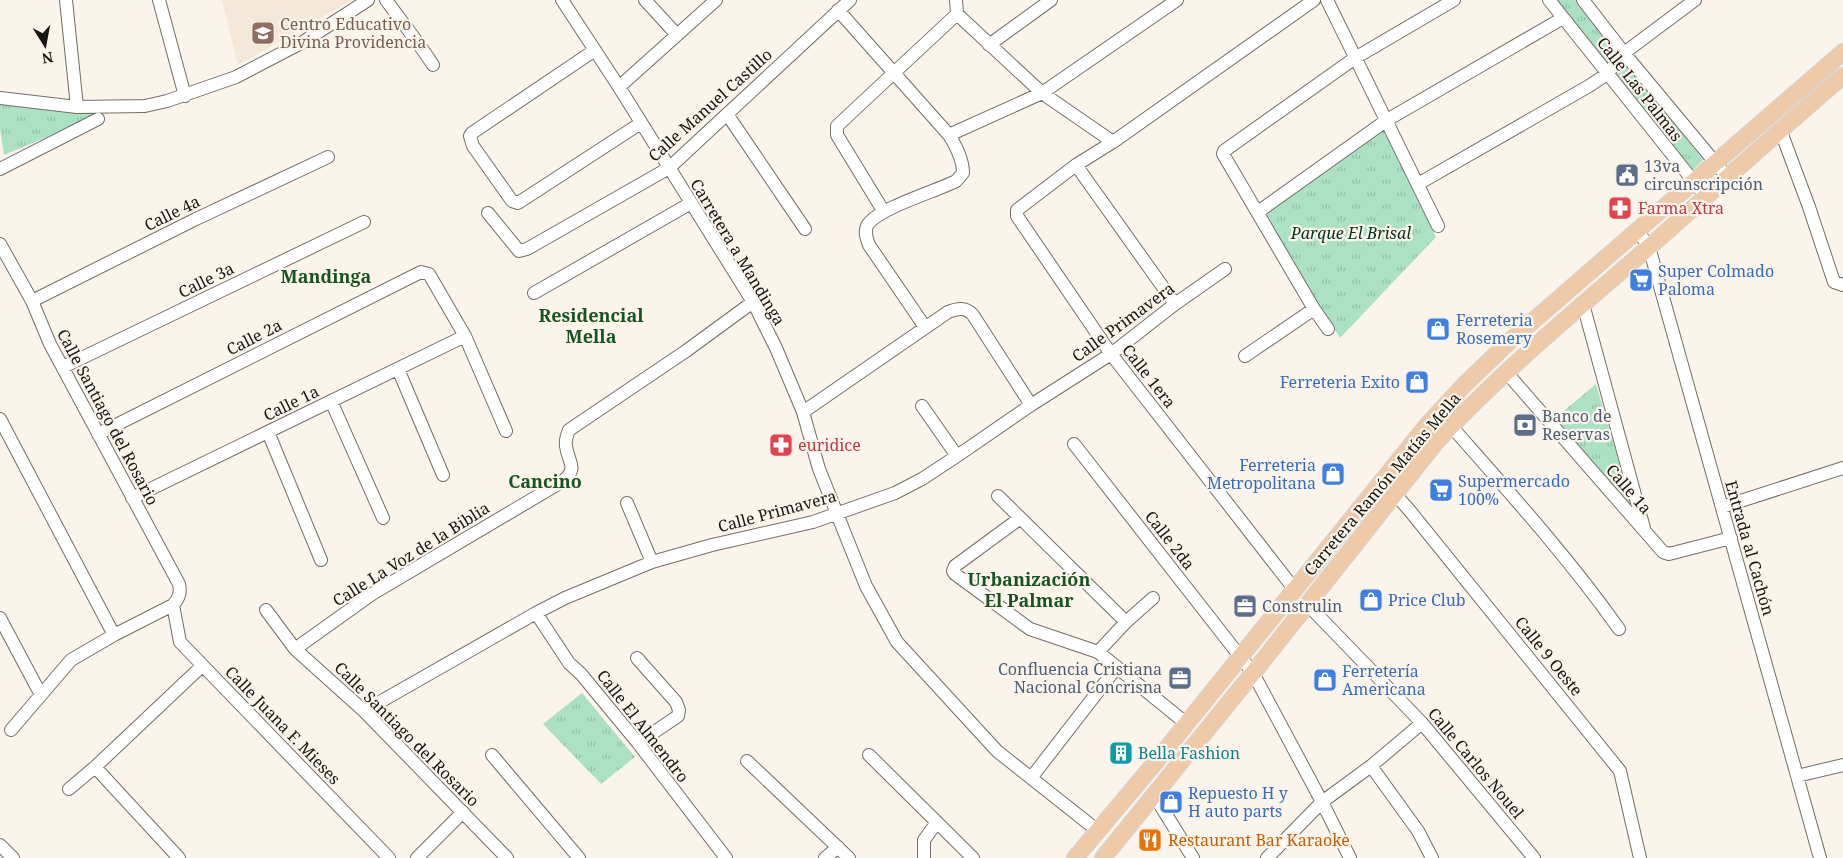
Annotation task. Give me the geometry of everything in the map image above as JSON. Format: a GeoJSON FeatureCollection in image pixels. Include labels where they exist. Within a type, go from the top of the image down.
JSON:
{"type":"FeatureCollection","features":[{"type":"Feature","properties":{"kind":"main road","name":"Carretera Ramón Matías Mella"},"geometry":{"type":"LineString","coordinates":[[1075,858],[1187,724],[1428,424],[1464,385],[1510,341],[1843,52]]}},
{"type":"Feature","properties":{"kind":"main road","name":"Carretera Ramón Matías Mella"},"geometry":{"type":"LineString","coordinates":[[1103,858],[1451,426],[1506,372],[1728,178],[1780,129],[1843,76]]}},
{"type":"Feature","properties":{"kind":"street"},"geometry":{"type":"LineString","coordinates":[[66,0],[78,107]]}},
{"type":"Feature","properties":{"kind":"street"},"geometry":{"type":"LineString","coordinates":[[159,0],[185,96]]}},
{"type":"Feature","properties":{"kind":"street"},"geometry":{"type":"LineString","coordinates":[[0,98],[78,107],[145,106],[185,96],[236,77],[303,42],[368,0]]}},
{"type":"Feature","properties":{"kind":"street"},"geometry":{"type":"LineString","coordinates":[[386,0],[433,65]]}},
{"type":"Feature","properties":{"kind":"street","name":"Carretera a Mandinga"},"geometry":{"type":"LineString","coordinates":[[562,0],[642,123],[753,302],[776,348],[802,412],[819,469],[866,586],[897,642],[997,751],[1098,831]]}},
{"type":"Feature","properties":{"kind":"street"},"geometry":{"type":"LineString","coordinates":[[645,0],[677,35]]}},
{"type":"Feature","properties":{"kind":"street"},"geometry":{"type":"LineString","coordinates":[[619,87],[716,0]]}},
{"type":"Feature","properties":{"kind":"street","name":"Calle Manuel Castillo"},"geometry":{"type":"LineString","coordinates":[[488,213],[519,251],[527,250],[669,168],[850,0]]}},
{"type":"Feature","properties":{"kind":"street"},"geometry":{"type":"LineString","coordinates":[[956,0],[957,14],[1042,93],[1113,142]]}},
{"type":"Feature","properties":{"kind":"street"},"geometry":{"type":"LineString","coordinates":[[989,45],[1050,0]]}},
{"type":"Feature","properties":{"kind":"street"},"geometry":{"type":"LineString","coordinates":[[949,134],[1042,93],[1177,0]]}},
{"type":"Feature","properties":{"kind":"street"},"geometry":{"type":"LineString","coordinates":[[1175,304],[1076,165],[1113,142],[1314,0]]}},
{"type":"Feature","properties":{"kind":"street"},"geometry":{"type":"LineString","coordinates":[[1327,0],[1438,226]]}},
{"type":"Feature","properties":{"kind":"street"},"geometry":{"type":"LineString","coordinates":[[1328,329],[1314,309],[1223,154],[1224,151],[1355,58],[1454,0]]}},
{"type":"Feature","properties":{"kind":"street","name":"Calle Las Palmas"},"geometry":{"type":"LineString","coordinates":[[1549,0],[1706,197]]}},
{"type":"Feature","properties":{"kind":"street","name":"Calle Las Palmas"},"geometry":{"type":"LineString","coordinates":[[1583,0],[1624,53],[1728,178]]}},
{"type":"Feature","properties":{"kind":"street"},"geometry":{"type":"LineString","coordinates":[[1418,184],[1590,86],[1607,74],[1624,53],[1695,0]]}},
{"type":"Feature","properties":{"kind":"street"},"geometry":{"type":"LineString","coordinates":[[838,10],[949,134],[956,146],[963,167],[963,173],[952,183],[884,212],[867,226],[866,239],[926,327]]}},
{"type":"Feature","properties":{"kind":"street"},"geometry":{"type":"LineString","coordinates":[[884,212],[837,135],[837,126],[957,14]]}},
{"type":"Feature","properties":{"kind":"street"},"geometry":{"type":"LineString","coordinates":[[1258,212],[1387,120],[1563,18]]}},
{"type":"Feature","properties":{"kind":"street"},"geometry":{"type":"LineString","coordinates":[[595,50],[472,133],[470,136],[472,146],[512,201],[518,203],[642,123]]}},
{"type":"Feature","properties":{"kind":"street"},"geometry":{"type":"LineString","coordinates":[[726,114],[805,229]]}},
{"type":"Feature","properties":{"kind":"street"},"geometry":{"type":"LineString","coordinates":[[0,169],[98,119]]}},
{"type":"Feature","properties":{"kind":"street"},"geometry":{"type":"LineString","coordinates":[[1780,129],[1834,282],[1843,285]]}},
{"type":"Feature","properties":{"kind":"street","name":"Calle 4a"},"geometry":{"type":"LineString","coordinates":[[32,301],[196,219],[328,157]]}},
{"type":"Feature","properties":{"kind":"street","name":"Calle 1era"},"geometry":{"type":"LineString","coordinates":[[1076,165],[1016,210],[1017,216],[1111,354],[1295,590]]}},
{"type":"Feature","properties":{"kind":"street"},"geometry":{"type":"LineString","coordinates":[[534,292],[691,203]]}},
{"type":"Feature","properties":{"kind":"street","name":"Calle 3a"},"geometry":{"type":"LineString","coordinates":[[63,367],[364,222]]}},
{"type":"Feature","properties":{"kind":"street","name":"Entrada al Cachón"},"geometry":{"type":"LineString","coordinates":[[1637,230],[1649,247],[1820,858]]}},
{"type":"Feature","properties":{"kind":"street","name":"Calle Santiago del Rosario"},"geometry":{"type":"LineString","coordinates":[[0,244],[32,301],[50,344],[179,584],[178,599],[173,605]]}},
{"type":"Feature","properties":{"kind":"street","name":"Calle Primavera"},"geometry":{"type":"LineString","coordinates":[[364,710],[565,598],[652,562],[712,545],[813,522],[895,493],[957,456],[1031,405],[1111,354],[1175,304],[1225,269]]}},
{"type":"Feature","properties":{"kind":"street","name":"Calle 2a"},"geometry":{"type":"LineString","coordinates":[[98,434],[421,272],[429,274],[465,336]]}},
{"type":"Feature","properties":{"kind":"street","name":"Calle La Voz de la Biblia"},"geometry":{"type":"LineString","coordinates":[[295,649],[372,594],[564,481],[571,474],[572,466],[566,447],[569,430],[686,351],[753,302]]}},
{"type":"Feature","properties":{"kind":"street"},"geometry":{"type":"LineString","coordinates":[[1583,304],[1644,531]]}},
{"type":"Feature","properties":{"kind":"street"},"geometry":{"type":"LineString","coordinates":[[802,412],[955,309],[969,311],[1031,405]]}},
{"type":"Feature","properties":{"kind":"street"},"geometry":{"type":"LineString","coordinates":[[1245,356],[1314,309]]}},
{"type":"Feature","properties":{"kind":"street"},"geometry":{"type":"LineString","coordinates":[[465,336],[506,431]]}},
{"type":"Feature","properties":{"kind":"street","name":"Calle 1a"},"geometry":{"type":"LineString","coordinates":[[132,498],[465,336]]}},
{"type":"Feature","properties":{"kind":"street"},"geometry":{"type":"LineString","coordinates":[[398,368],[443,475]]}},
{"type":"Feature","properties":{"kind":"street","name":"Calle 1a"},"geometry":{"type":"LineString","coordinates":[[1506,372],[1663,552],[1669,554],[1731,538]]}},
{"type":"Feature","properties":{"kind":"street"},"geometry":{"type":"LineString","coordinates":[[331,401],[383,518]]}},
{"type":"Feature","properties":{"kind":"street"},"geometry":{"type":"LineString","coordinates":[[922,406],[957,456]]}},
{"type":"Feature","properties":{"kind":"street"},"geometry":{"type":"LineString","coordinates":[[0,419],[114,635]]}},
{"type":"Feature","properties":{"kind":"street"},"geometry":{"type":"LineString","coordinates":[[1451,426],[1536,523],[1596,597],[1619,629]]}},
{"type":"Feature","properties":{"kind":"street"},"geometry":{"type":"LineString","coordinates":[[268,432],[321,560]]}},
{"type":"Feature","properties":{"kind":"street","name":"Calle 2da"},"geometry":{"type":"LineString","coordinates":[[1074,444],[1253,673],[1350,858]]}},
{"type":"Feature","properties":{"kind":"street"},"geometry":{"type":"LineString","coordinates":[[1722,507],[1843,468]]}},
{"type":"Feature","properties":{"kind":"street","name":"Calle 9 Oeste"},"geometry":{"type":"LineString","coordinates":[[1395,494],[1620,771],[1640,858]]}},
{"type":"Feature","properties":{"kind":"street"},"geometry":{"type":"LineString","coordinates":[[998,496],[1019,519],[1126,622]]}},
{"type":"Feature","properties":{"kind":"street"},"geometry":{"type":"LineString","coordinates":[[627,503],[652,562]]}},
{"type":"Feature","properties":{"kind":"street"},"geometry":{"type":"LineString","coordinates":[[1019,519],[955,566],[953,571],[955,574],[1030,629],[1098,652],[1187,724]]}},
{"type":"Feature","properties":{"kind":"street"},"geometry":{"type":"LineString","coordinates":[[1098,652],[1126,622],[1154,598]]}},
{"type":"Feature","properties":{"kind":"street","name":"Calle Carlos Nouel"},"geometry":{"type":"LineString","coordinates":[[1307,604],[1422,723],[1534,858]]}},
{"type":"Feature","properties":{"kind":"street"},"geometry":{"type":"LineString","coordinates":[[11,730],[71,660],[114,635],[173,605]]}},
{"type":"Feature","properties":{"kind":"street","name":"Calle Juana F. Mieses"},"geometry":{"type":"LineString","coordinates":[[173,605],[180,642],[389,858]]}},
{"type":"Feature","properties":{"kind":"street","name":"Calle Santiago del Rosario"},"geometry":{"type":"LineString","coordinates":[[266,610],[295,649],[364,710],[507,858]]}},
{"type":"Feature","properties":{"kind":"street","name":"Calle El Almendro"},"geometry":{"type":"LineString","coordinates":[[536,613],[569,663],[581,674],[638,743],[726,858]]}},
{"type":"Feature","properties":{"kind":"street"},"geometry":{"type":"LineString","coordinates":[[0,618],[42,694]]}},
{"type":"Feature","properties":{"kind":"street"},"geometry":{"type":"LineString","coordinates":[[637,658],[676,702],[679,710],[678,716],[638,743]]}},
{"type":"Feature","properties":{"kind":"street"},"geometry":{"type":"LineString","coordinates":[[69,789],[95,767],[202,666]]}},
{"type":"Feature","properties":{"kind":"street"},"geometry":{"type":"LineString","coordinates":[[1030,778],[1117,668]]}},
{"type":"Feature","properties":{"kind":"street"},"geometry":{"type":"LineString","coordinates":[[1267,858],[1322,802],[1371,766],[1422,723]]}},
{"type":"Feature","properties":{"kind":"street"},"geometry":{"type":"LineString","coordinates":[[492,755],[579,858]]}},
{"type":"Feature","properties":{"kind":"street"},"geometry":{"type":"LineString","coordinates":[[869,755],[973,858]]}},
{"type":"Feature","properties":{"kind":"street"},"geometry":{"type":"LineString","coordinates":[[747,761],[848,858]]}},
{"type":"Feature","properties":{"kind":"street"},"geometry":{"type":"LineString","coordinates":[[1797,776],[1843,765]]}},
{"type":"Feature","properties":{"kind":"street"},"geometry":{"type":"LineString","coordinates":[[1371,766],[1418,831],[1432,858]]}},
{"type":"Feature","properties":{"kind":"street"},"geometry":{"type":"LineString","coordinates":[[95,767],[179,858]]}},
{"type":"Feature","properties":{"kind":"street"},"geometry":{"type":"LineString","coordinates":[[1154,795],[1193,858]]}},
{"type":"Feature","properties":{"kind":"street"},"geometry":{"type":"LineString","coordinates":[[417,858],[463,812]]}},
{"type":"Feature","properties":{"kind":"street"},"geometry":{"type":"LineString","coordinates":[[924,858],[924,840],[937,822]]}},
{"type":"Feature","properties":{"kind":"street"},"geometry":{"type":"LineString","coordinates":[[0,845],[13,858]]}},
{"type":"Feature","properties":{"kind":"street"},"geometry":{"type":"LineString","coordinates":[[825,858],[838,847]]}},
{"type":"Feature","properties":{"kind":"shaded area","name":"Centro Educativo Divina Providencia"},"geometry":{"type":"Polygon","coordinates":[[[222,0],[352,0],[238,65],[222,0]]]}},
{"type":"Feature","properties":{"kind":"green space"},"geometry":{"type":"Polygon","coordinates":[[[1557,0],[1577,0],[1703,160],[1692,171],[1557,0]]]}},
{"type":"Feature","properties":{"kind":"green space"},"geometry":{"type":"Polygon","coordinates":[[[0,102],[102,114],[4,155],[0,129],[0,102]]]}},
{"type":"Feature","properties":{"kind":"green space","name":"Parque El Brisal"},"geometry":{"type":"Polygon","coordinates":[[[1384,129],[1436,237],[1340,338],[1264,215],[1384,129]]]}},
{"type":"Feature","properties":{"kind":"green space"},"geometry":{"type":"Polygon","coordinates":[[[1596,384],[1634,513],[1554,419],[1596,384]]]}},
{"type":"Feature","properties":{"kind":"green space"},"geometry":{"type":"Polygon","coordinates":[[[582,693],[635,757],[601,784],[543,724],[582,693]]]}},
{"type":"Feature","properties":{"kind":"place","name":"Centro Educativo Divina Providencia"},"geometry":{"type":"Point","coordinates":[263,33]}},
{"type":"Feature","properties":{"kind":"place","name":"13va circunscripción"},"geometry":{"type":"Point","coordinates":[1627,175]}},
{"type":"Feature","properties":{"kind":"place","name":"Farma Xtra"},"geometry":{"type":"Point","coordinates":[1620,208]}},
{"type":"Feature","properties":{"kind":"place","name":"Super Colmado Paloma"},"geometry":{"type":"Point","coordinates":[1641,280]}},
{"type":"Feature","properties":{"kind":"place","name":"Ferreteria Rosemery"},"geometry":{"type":"Point","coordinates":[1438,329]}},
{"type":"Feature","properties":{"kind":"place","name":"Ferreteria Exito"},"geometry":{"type":"Point","coordinates":[1417,382]}},
{"type":"Feature","properties":{"kind":"place","name":"Banco de Reservas"},"geometry":{"type":"Point","coordinates":[1525,425]}},
{"type":"Feature","properties":{"kind":"place","name":"euridice"},"geometry":{"type":"Point","coordinates":[781,445]}},
{"type":"Feature","properties":{"kind":"place","name":"Ferreteria Metropolitana"},"geometry":{"type":"Point","coordinates":[1333,474]}},
{"type":"Feature","properties":{"kind":"place","name":"Supermercado 100%"},"geometry":{"type":"Point","coordinates":[1441,490]}},
{"type":"Feature","properties":{"kind":"place","name":"Price Club"},"geometry":{"type":"Point","coordinates":[1371,600]}},
{"type":"Feature","properties":{"kind":"place","name":"Construlin"},"geometry":{"type":"Point","coordinates":[1245,606]}},
{"type":"Feature","properties":{"kind":"place","name":"Confluencia Cristiana Nacional Concrisna"},"geometry":{"type":"Point","coordinates":[1180,678]}},
{"type":"Feature","properties":{"kind":"place","name":"Ferretería Americana"},"geometry":{"type":"Point","coordinates":[1325,680]}},
{"type":"Feature","properties":{"kind":"place","name":"Bella Fashion"},"geometry":{"type":"Point","coordinates":[1121,753]}},
{"type":"Feature","properties":{"kind":"place","name":"Repuesto H y H auto parts"},"geometry":{"type":"Point","coordinates":[1171,802]}},
{"type":"Feature","properties":{"kind":"place","name":"Restaurant Bar Karaoke"},"geometry":{"type":"Point","coordinates":[1150,840]}},
{"type":"Feature","properties":{"kind":"district","name":"Mandinga"},"geometry":{"type":"Point","coordinates":[326,276]}},
{"type":"Feature","properties":{"kind":"district","name":"Residencial Mella"},"geometry":{"type":"Point","coordinates":[591,325]}},
{"type":"Feature","properties":{"kind":"district","name":"Cancino"},"geometry":{"type":"Point","coordinates":[545,481]}},
{"type":"Feature","properties":{"kind":"district","name":"Urbanización El Palmar"},"geometry":{"type":"Point","coordinates":[1029,589]}}]}
